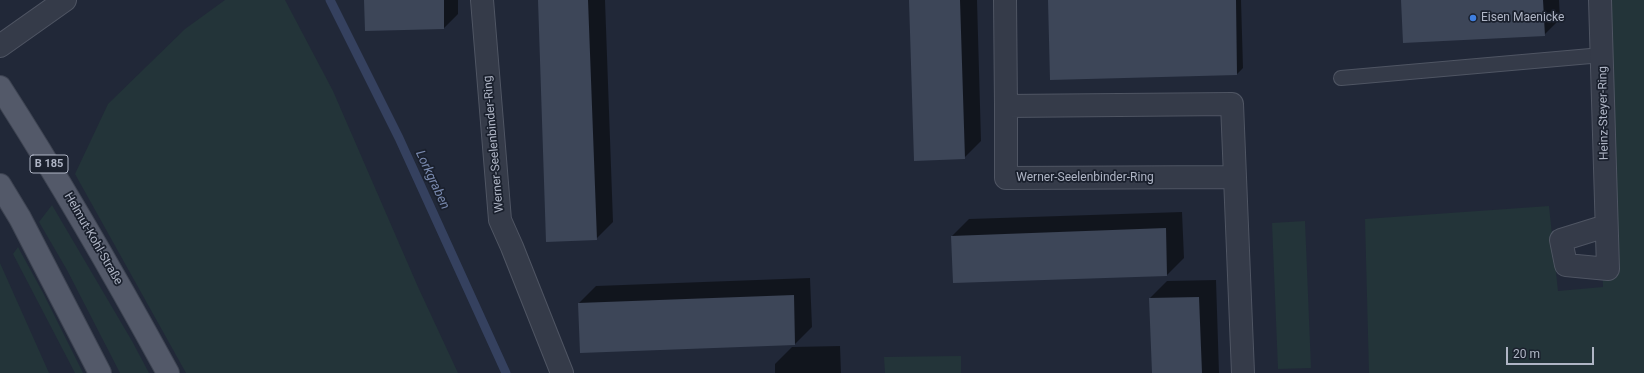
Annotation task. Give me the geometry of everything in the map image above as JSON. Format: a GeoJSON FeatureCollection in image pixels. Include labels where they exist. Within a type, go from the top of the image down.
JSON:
{"type":"FeatureCollection","features":[{"type":"Feature","properties":{"kind":"main road","name":"Helmut-Kohl-Straße"},"geometry":{"type":"LineString","coordinates":[[0,87],[55,174],[122,289],[168,373]]}},
{"type":"Feature","properties":{"kind":"main road"},"geometry":{"type":"LineString","coordinates":[[0,185],[24,225],[100,373]]}},
{"type":"Feature","properties":{"kind":"street"},"geometry":{"type":"LineString","coordinates":[[0,46],[65,0]]}},
{"type":"Feature","properties":{"kind":"street","name":"Werner-Seelenbinder-Ring"},"geometry":{"type":"LineString","coordinates":[[482,0],[500,220],[512,246],[562,373]]}},
{"type":"Feature","properties":{"kind":"street","name":"Werner-Seelenbinder-Ring"},"geometry":{"type":"LineString","coordinates":[[1005,0],[1006,178],[1235,177]]}},
{"type":"Feature","properties":{"kind":"street","name":"Heinz-Steyer-Ring"},"geometry":{"type":"LineString","coordinates":[[1600,0],[1606,226]]}},
{"type":"Feature","properties":{"kind":"street"},"geometry":{"type":"LineString","coordinates":[[1006,106],[1232,104],[1243,373]]}},
{"type":"Feature","properties":{"kind":"lane"},"geometry":{"type":"LineString","coordinates":[[1341,78],[1602,55]]}},
{"type":"Feature","properties":{"kind":"shaded area"},"geometry":{"type":"Polygon","coordinates":[[[225,0],[285,0],[333,91],[418,287],[458,373],[186,373],[75,174],[108,104],[185,29],[225,0]]]}},
{"type":"Feature","properties":{"kind":"shaded area"},"geometry":{"type":"Polygon","coordinates":[[[1593,0],[1644,0],[1644,373],[1369,373],[1365,219],[1549,206],[1558,291],[1603,287],[1593,0]]]}},
{"type":"Feature","properties":{"kind":"shaded area"},"geometry":{"type":"Polygon","coordinates":[[[52,205],[132,341],[149,373],[120,373],[67,270],[39,222],[52,205]]]}},
{"type":"Feature","properties":{"kind":"shaded area"},"geometry":{"type":"Polygon","coordinates":[[[1305,221],[1311,368],[1278,369],[1272,223],[1305,221]]]}},
{"type":"Feature","properties":{"kind":"shaded area"},"geometry":{"type":"Polygon","coordinates":[[[18,247],[83,373],[75,373],[13,254],[18,247]]]}},
{"type":"Feature","properties":{"kind":"shaded area"},"geometry":{"type":"Polygon","coordinates":[[[0,263],[49,373],[0,373],[0,263]]]}},
{"type":"Feature","properties":{"kind":"shaded area"},"geometry":{"type":"Polygon","coordinates":[[[961,356],[961,373],[885,373],[884,357],[961,356]]]}},
{"type":"Feature","properties":{"kind":"building"},"geometry":{"type":"Polygon","coordinates":[[[364,0],[444,0],[444,29],[365,31],[364,0]]]}},
{"type":"Feature","properties":{"kind":"building"},"geometry":{"type":"Polygon","coordinates":[[[538,0],[588,0],[597,240],[546,242],[538,0]]]}},
{"type":"Feature","properties":{"kind":"building"},"geometry":{"type":"Polygon","coordinates":[[[909,0],[960,0],[965,159],[914,161],[909,0]]]}},
{"type":"Feature","properties":{"kind":"building"},"geometry":{"type":"Polygon","coordinates":[[[1048,0],[1236,0],[1237,75],[1050,80],[1048,0]]]}},
{"type":"Feature","properties":{"kind":"building","name":"Eisen Maenicke"},"geometry":{"type":"Polygon","coordinates":[[[1401,0],[1543,0],[1545,36],[1403,43],[1401,0]]]}},
{"type":"Feature","properties":{"kind":"building"},"geometry":{"type":"Polygon","coordinates":[[[1166,228],[1167,276],[953,283],[951,236],[1166,228]]]}},
{"type":"Feature","properties":{"kind":"building"},"geometry":{"type":"Polygon","coordinates":[[[794,295],[795,345],[580,353],[578,303],[794,295]]]}},
{"type":"Feature","properties":{"kind":"building"},"geometry":{"type":"Polygon","coordinates":[[[1199,297],[1202,373],[1152,373],[1149,298],[1199,297]]]}},
{"type":"Feature","properties":{"kind":"waterway","name":"Lorkgraben"},"geometry":{"type":"LineString","coordinates":[[330,0],[399,138],[506,373]]}},
{"type":"Feature","properties":{"kind":"place","name":"Eisen Maenicke"},"geometry":{"type":"Point","coordinates":[1473,18]}}]}
